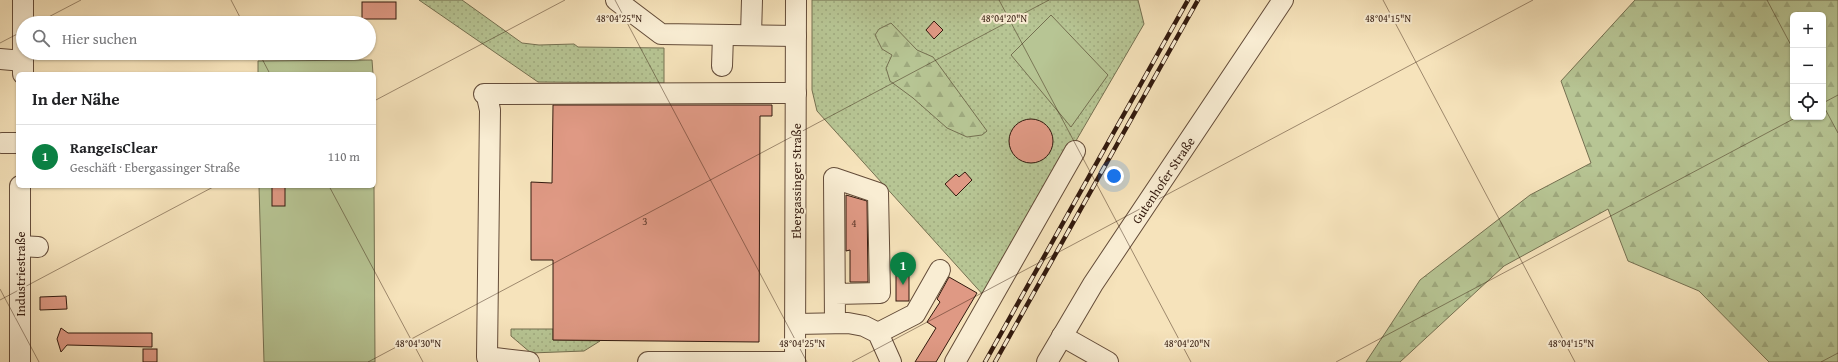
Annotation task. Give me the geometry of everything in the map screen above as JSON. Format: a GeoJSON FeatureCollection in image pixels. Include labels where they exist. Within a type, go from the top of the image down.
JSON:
{"type":"FeatureCollection","features":[{"type":"Feature","properties":{"kind":"street"},"geometry":{"type":"LineString","coordinates":[[23,0],[23,16]]}},
{"type":"Feature","properties":{"kind":"street"},"geometry":{"type":"LineString","coordinates":[[616,0],[661,34],[796,36]]}},
{"type":"Feature","properties":{"kind":"street"},"geometry":{"type":"LineString","coordinates":[[751,35],[752,0]]}},
{"type":"Feature","properties":{"kind":"street","name":"Ebergassinger Straße"},"geometry":{"type":"LineString","coordinates":[[795,362],[796,0]]}},
{"type":"Feature","properties":{"kind":"street","name":"Gutenhofer Straße"},"geometry":{"type":"LineString","coordinates":[[1047,362],[1093,284],[1283,0]]}},
{"type":"Feature","properties":{"kind":"street"},"geometry":{"type":"LineString","coordinates":[[722,66],[723,35]]}},
{"type":"Feature","properties":{"kind":"street"},"geometry":{"type":"LineString","coordinates":[[0,59],[23,68]]}},
{"type":"Feature","properties":{"kind":"street"},"geometry":{"type":"LineString","coordinates":[[529,362],[487,357],[490,110],[486,97],[796,93]]}},
{"type":"Feature","properties":{"kind":"street"},"geometry":{"type":"LineString","coordinates":[[955,362],[1074,151]]}},
{"type":"Feature","properties":{"kind":"street"},"geometry":{"type":"LineString","coordinates":[[835,294],[880,293],[878,193],[834,178],[835,323]]}},
{"type":"Feature","properties":{"kind":"street","name":"Industriestraße"},"geometry":{"type":"LineString","coordinates":[[20,188],[14,220],[29,246],[21,278],[20,362]]}},
{"type":"Feature","properties":{"kind":"street"},"geometry":{"type":"LineString","coordinates":[[878,333],[915,314],[940,270]]}},
{"type":"Feature","properties":{"kind":"street"},"geometry":{"type":"LineString","coordinates":[[796,324],[848,323],[864,326],[878,333],[892,362]]}},
{"type":"Feature","properties":{"kind":"street"},"geometry":{"type":"LineString","coordinates":[[1062,336],[1108,362]]}},
{"type":"Feature","properties":{"kind":"street"},"geometry":{"type":"LineString","coordinates":[[648,362],[790,362]]}},
{"type":"Feature","properties":{"kind":"green space"},"geometry":{"type":"Polygon","coordinates":[[[419,0],[462,0],[522,43],[539,45],[574,44],[578,47],[664,48],[664,83],[538,82],[419,0]]]}},
{"type":"Feature","properties":{"kind":"green space"},"geometry":{"type":"Polygon","coordinates":[[[812,0],[1138,0],[1144,24],[985,297],[817,111],[812,90],[812,0]]]}},
{"type":"Feature","properties":{"kind":"green space"},"geometry":{"type":"Polygon","coordinates":[[[1635,0],[1838,0],[1838,362],[1769,362],[1699,291],[1628,261],[1608,209],[1504,266],[1400,362],[1366,362],[1420,280],[1530,195],[1591,163],[1561,81],[1635,0]]]}},
{"type":"Feature","properties":{"kind":"green space"},"geometry":{"type":"Polygon","coordinates":[[[1051,15],[1108,75],[1071,127],[1011,55],[1051,15]]]}},
{"type":"Feature","properties":{"kind":"green space"},"geometry":{"type":"Polygon","coordinates":[[[891,23],[917,50],[933,57],[987,131],[982,135],[967,137],[947,128],[913,98],[890,81],[886,68],[892,55],[882,49],[875,35],[879,29],[891,23]]]}},
{"type":"Feature","properties":{"kind":"green space"},"geometry":{"type":"Polygon","coordinates":[[[372,60],[373,72],[258,72],[258,61],[372,60]]]}},
{"type":"Feature","properties":{"kind":"green space"},"geometry":{"type":"Polygon","coordinates":[[[259,188],[374,188],[375,362],[264,362],[259,188]]]}},
{"type":"Feature","properties":{"kind":"green space"},"geometry":{"type":"Polygon","coordinates":[[[511,329],[553,329],[553,340],[600,341],[584,351],[531,353],[511,336],[511,329]]]}},
{"type":"Feature","properties":{"kind":"building"},"geometry":{"type":"Polygon","coordinates":[[[362,2],[396,2],[396,19],[376,19],[376,16],[362,16],[362,2]]]}},
{"type":"Feature","properties":{"kind":"building"},"geometry":{"type":"Polygon","coordinates":[[[934,21],[943,30],[934,39],[926,30],[934,21]]]}},
{"type":"Feature","properties":{"kind":"building"},"geometry":{"type":"Polygon","coordinates":[[[553,105],[772,105],[772,116],[760,116],[759,342],[553,340],[553,260],[531,260],[531,182],[552,183],[553,105]]]}},
{"type":"Feature","properties":{"kind":"building"},"geometry":{"type":"Polygon","coordinates":[[[1027,119],[1035,119],[1040,120],[1047,125],[1052,132],[1052,150],[1047,157],[1040,162],[1027,163],[1019,160],[1012,153],[1009,145],[1009,137],[1012,129],[1019,122],[1027,119]]]}},
{"type":"Feature","properties":{"kind":"building"},"geometry":{"type":"Polygon","coordinates":[[[965,172],[972,180],[956,196],[945,184],[956,174],[959,177],[965,172]]]}},
{"type":"Feature","properties":{"kind":"building"},"geometry":{"type":"Polygon","coordinates":[[[272,188],[285,188],[285,206],[272,206],[272,188]]]}},
{"type":"Feature","properties":{"kind":"building"},"geometry":{"type":"Polygon","coordinates":[[[846,195],[867,201],[868,282],[850,282],[850,250],[846,251],[846,195]]]}},
{"type":"Feature","properties":{"kind":"building"},"geometry":{"type":"Polygon","coordinates":[[[896,269],[909,269],[909,301],[896,301],[896,269]]]}},
{"type":"Feature","properties":{"kind":"building"},"geometry":{"type":"Polygon","coordinates":[[[949,277],[977,293],[936,362],[915,362],[936,328],[927,322],[940,302],[937,299],[949,277]]]}},
{"type":"Feature","properties":{"kind":"building"},"geometry":{"type":"Polygon","coordinates":[[[66,296],[67,309],[40,310],[40,297],[66,296]]]}},
{"type":"Feature","properties":{"kind":"building"},"geometry":{"type":"Polygon","coordinates":[[[61,328],[68,333],[152,333],[152,347],[67,345],[61,352],[57,339],[61,328]]]}},
{"type":"Feature","properties":{"kind":"building"},"geometry":{"type":"Polygon","coordinates":[[[143,349],[157,349],[157,362],[143,362],[143,349]]]}},
{"type":"Feature","properties":{"kind":"railway"},"geometry":{"type":"LineString","coordinates":[[985,362],[1188,0]]}},
{"type":"Feature","properties":{"kind":"railway"},"geometry":{"type":"LineString","coordinates":[[995,362],[1198,0]]}},
{"type":"Feature","properties":{"kind":"place","name":"RangeIsClear"},"geometry":{"type":"Point","coordinates":[903,285]}}]}
